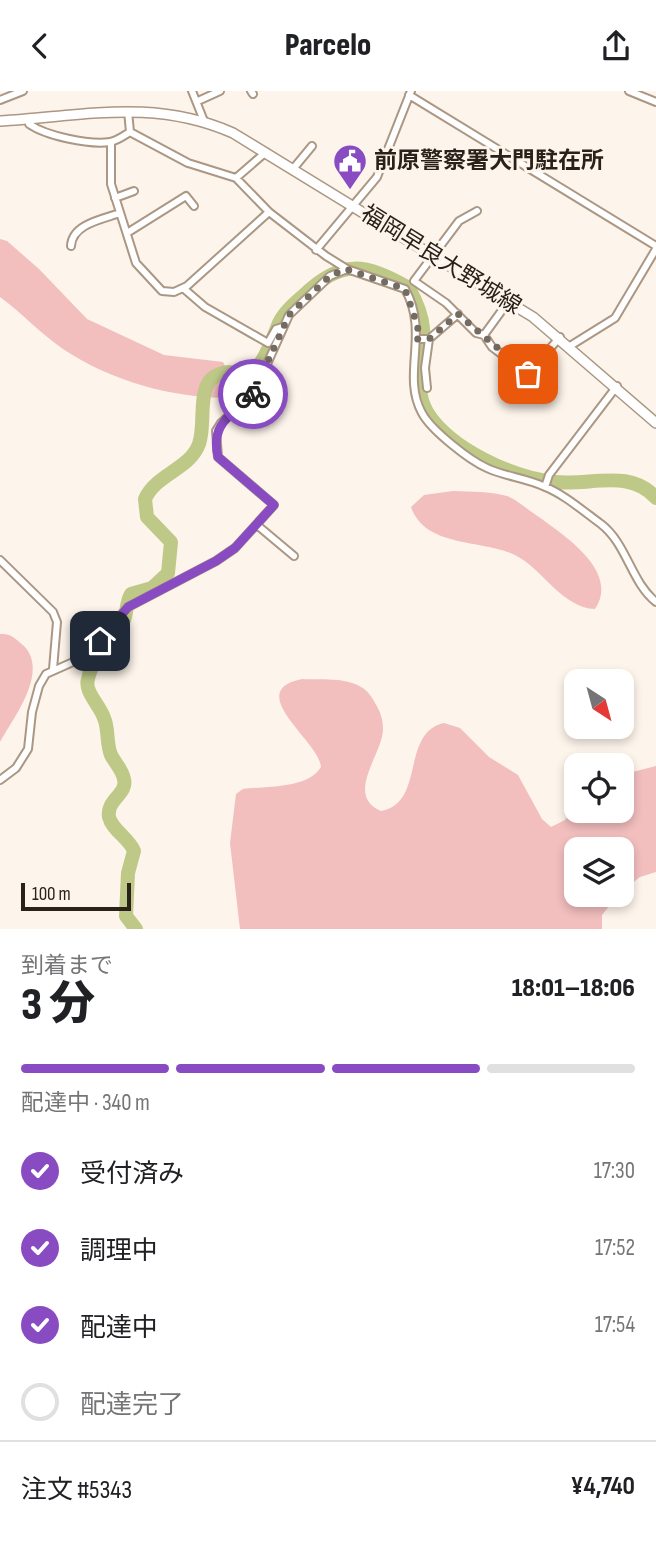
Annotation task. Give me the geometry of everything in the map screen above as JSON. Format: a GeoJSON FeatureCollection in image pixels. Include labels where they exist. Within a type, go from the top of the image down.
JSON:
{"type":"FeatureCollection","features":[{"type":"Feature","properties":{"kind":"main road","name":"福岡早良大野城線"},"geometry":{"type":"LineString","coordinates":[[0,121],[155,111],[204,121],[233,133],[508,302],[560,337],[656,423]]}},
{"type":"Feature","properties":{"kind":"street"},"geometry":{"type":"LineString","coordinates":[[0,100],[23,91]]}},
{"type":"Feature","properties":{"kind":"street"},"geometry":{"type":"LineString","coordinates":[[192,91],[204,121]]}},
{"type":"Feature","properties":{"kind":"street"},"geometry":{"type":"LineString","coordinates":[[198,101],[220,91]]}},
{"type":"Feature","properties":{"kind":"street"},"geometry":{"type":"LineString","coordinates":[[629,91],[656,102]]}},
{"type":"Feature","properties":{"kind":"street"},"geometry":{"type":"LineString","coordinates":[[316,250],[355,207],[377,177],[410,93],[656,247],[615,318],[570,346]]}},
{"type":"Feature","properties":{"kind":"street"},"geometry":{"type":"LineString","coordinates":[[128,111],[130,132]]}},
{"type":"Feature","properties":{"kind":"street"},"geometry":{"type":"LineString","coordinates":[[29,119],[29,124],[57,137],[111,142],[130,132],[149,139],[188,163],[236,179],[269,212],[316,250],[344,268],[405,289],[418,327],[414,384],[417,405],[432,427],[487,468],[545,487],[615,538],[647,592],[656,602]]}},
{"type":"Feature","properties":{"kind":"street"},"geometry":{"type":"LineString","coordinates":[[111,142],[111,184],[136,263],[162,291],[174,292],[183,288],[269,212]]}},
{"type":"Feature","properties":{"kind":"street"},"geometry":{"type":"LineString","coordinates":[[293,169],[312,146]]}},
{"type":"Feature","properties":{"kind":"street"},"geometry":{"type":"LineString","coordinates":[[236,179],[266,152]]}},
{"type":"Feature","properties":{"kind":"street"},"geometry":{"type":"LineString","coordinates":[[115,198],[134,191]]}},
{"type":"Feature","properties":{"kind":"street"},"geometry":{"type":"LineString","coordinates":[[127,233],[184,193],[194,206]]}},
{"type":"Feature","properties":{"kind":"street"},"geometry":{"type":"LineString","coordinates":[[477,211],[458,221],[414,281],[458,314],[476,333],[484,335],[492,347],[528,374],[560,337]]}},
{"type":"Feature","properties":{"kind":"street"},"geometry":{"type":"LineString","coordinates":[[71,246],[72,237],[77,231],[120,213]]}},
{"type":"Feature","properties":{"kind":"street"},"geometry":{"type":"LineString","coordinates":[[53,669],[64,668],[82,658],[117,624],[128,607],[216,561],[257,525],[274,505],[218,457],[216,431],[221,423],[254,393],[289,315],[316,287],[344,268]]}},
{"type":"Feature","properties":{"kind":"street"},"geometry":{"type":"LineString","coordinates":[[183,288],[205,307],[268,343],[276,329],[283,327]]}},
{"type":"Feature","properties":{"kind":"street"},"geometry":{"type":"LineString","coordinates":[[484,335],[508,302]]}},
{"type":"Feature","properties":{"kind":"street"},"geometry":{"type":"LineString","coordinates":[[417,339],[428,339],[458,314]]}},
{"type":"Feature","properties":{"kind":"street"},"geometry":{"type":"LineString","coordinates":[[427,388],[425,367],[428,339]]}},
{"type":"Feature","properties":{"kind":"street"},"geometry":{"type":"LineString","coordinates":[[545,487],[548,475],[617,386]]}},
{"type":"Feature","properties":{"kind":"street"},"geometry":{"type":"LineString","coordinates":[[257,525],[294,556]]}},
{"type":"Feature","properties":{"kind":"street"},"geometry":{"type":"LineString","coordinates":[[0,560],[53,612],[57,622],[53,669],[39,686],[32,712],[29,749],[16,768],[0,780]]}},
{"type":"Feature","properties":{"kind":"shaded area"},"geometry":{"type":"Polygon","coordinates":[[[0,239],[7,241],[39,269],[87,319],[164,355],[223,362],[237,389],[229,398],[164,391],[122,379],[63,349],[0,297],[0,239]]]}},
{"type":"Feature","properties":{"kind":"shaded area"},"geometry":{"type":"Polygon","coordinates":[[[453,491],[487,492],[507,496],[562,534],[586,556],[595,569],[601,595],[595,609],[573,602],[515,555],[441,536],[418,520],[411,507],[424,495],[453,491]]]}},
{"type":"Feature","properties":{"kind":"shaded area"},"geometry":{"type":"Polygon","coordinates":[[[0,634],[16,639],[24,646],[31,657],[33,668],[27,694],[0,742],[0,634]]]}},
{"type":"Feature","properties":{"kind":"shaded area"},"geometry":{"type":"Polygon","coordinates":[[[302,679],[332,680],[355,684],[369,694],[381,715],[383,729],[368,773],[366,795],[370,804],[381,811],[395,805],[404,795],[422,740],[431,729],[444,723],[460,728],[489,757],[518,775],[542,819],[551,827],[564,820],[564,823],[634,823],[634,772],[656,766],[656,872],[634,882],[634,837],[564,837],[564,907],[608,907],[602,915],[602,929],[240,929],[230,843],[236,794],[243,789],[297,783],[315,774],[321,767],[317,756],[281,705],[279,694],[286,685],[302,679]]]}},
{"type":"Feature","properties":{"kind":"waterway"},"geometry":{"type":"LineString","coordinates":[[136,929],[126,916],[128,873],[134,851],[113,826],[109,817],[111,806],[123,789],[124,779],[108,746],[106,722],[88,689],[90,671],[124,621],[131,594],[152,588],[168,573],[171,542],[147,517],[145,499],[157,483],[195,453],[201,434],[205,389],[218,375],[230,372],[238,382],[254,371],[264,357],[284,315],[317,283],[342,270],[354,269],[379,273],[409,288],[418,307],[423,328],[420,382],[423,402],[437,425],[467,449],[521,475],[568,483],[609,480],[634,483],[656,498]]}},
{"type":"Feature","properties":{"kind":"way so far"},"geometry":{"type":"LineString","coordinates":[[253,394],[289,315],[316,287],[330,276],[346,269],[385,280],[405,289],[411,299],[418,327],[416,339],[429,339],[458,314],[476,333],[484,335],[492,347],[528,374]]}},
{"type":"Feature","properties":{"kind":"place","name":"前原警察署大門駐在所"},"geometry":{"type":"Point","coordinates":[350,191]}},
{"type":"Feature","properties":{"kind":"route"},"geometry":{"type":"LineString","coordinates":[[100,641],[117,624],[128,607],[164,591],[235,548],[274,505],[218,457],[215,445],[216,431],[221,423],[253,394]]}}]}
